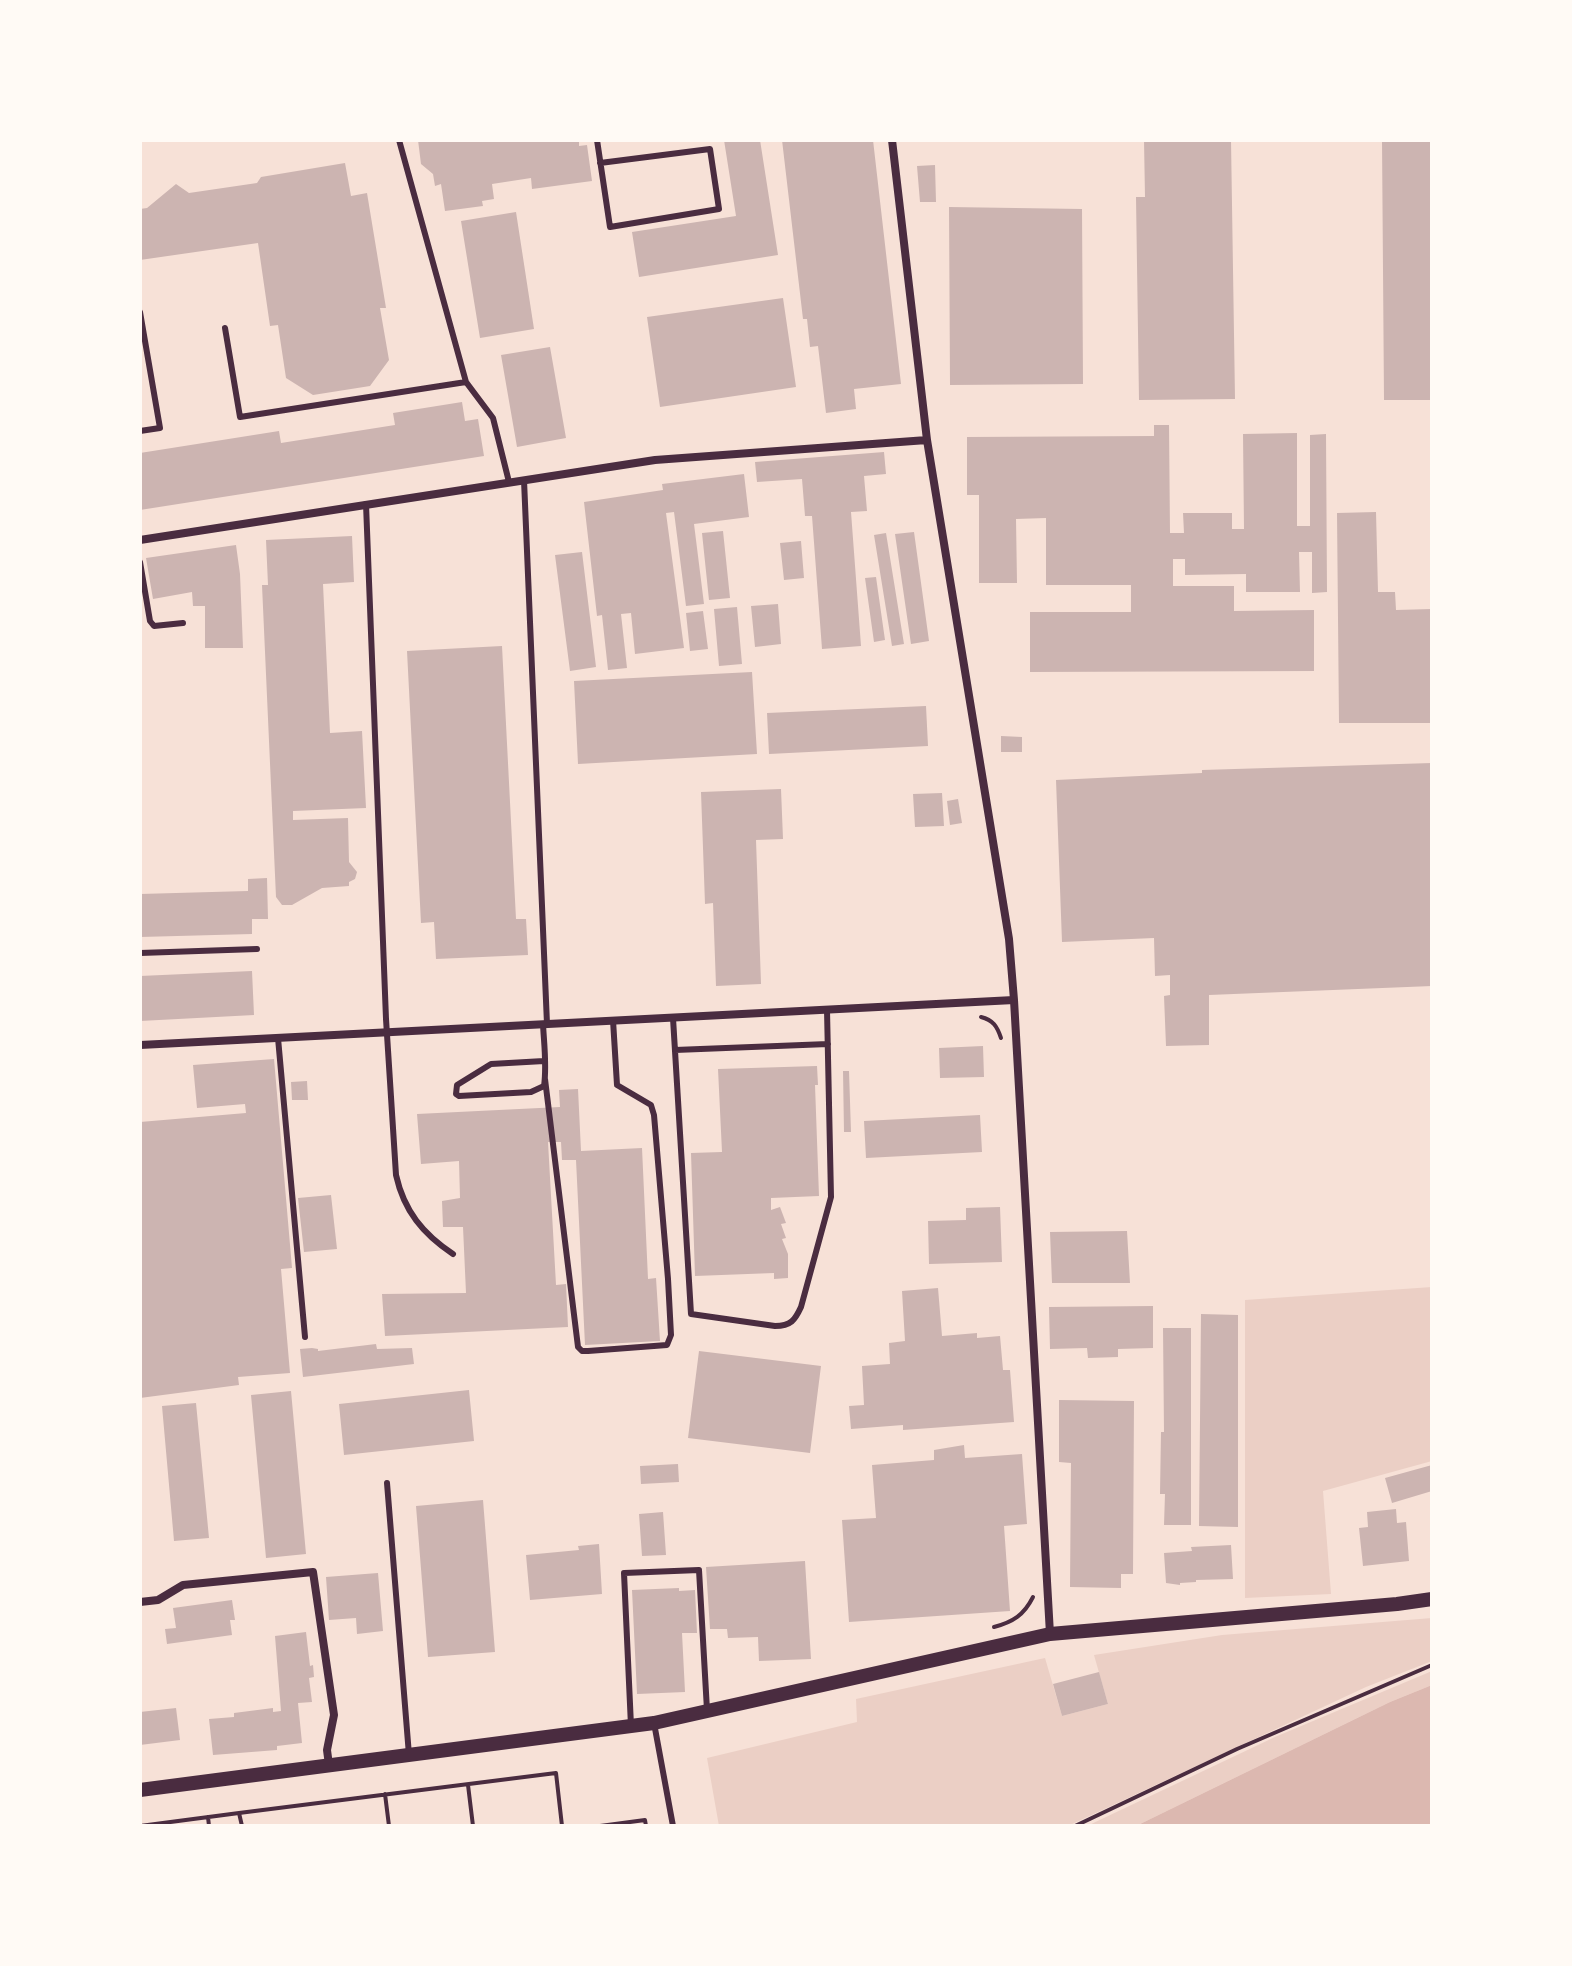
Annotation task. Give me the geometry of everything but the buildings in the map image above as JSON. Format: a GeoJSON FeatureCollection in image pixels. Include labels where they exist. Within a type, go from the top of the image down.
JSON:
{"type":"FeatureCollection","features":[{"type":"Feature","properties":{"kind":"street"},"geometry":{"type":"LineString","coordinates":[[892,140],[927,440],[1004,905],[1014,1000],[1050,1634]]}},
{"type":"Feature","properties":{"kind":"street"},"geometry":{"type":"LineString","coordinates":[[140,540],[655,460],[927,440]]}},
{"type":"Feature","properties":{"kind":"street"},"geometry":{"type":"LineString","coordinates":[[140,1045],[1014,1000]]}},
{"type":"Feature","properties":{"kind":"street"},"geometry":{"type":"LineString","coordinates":[[140,1602],[158,1600],[183,1585],[313,1572],[334,1715],[327,1750],[329,1765]]}},
{"type":"Feature","properties":{"kind":"street"},"geometry":{"type":"LineString","coordinates":[[140,1790],[654,1723],[1050,1634],[1432,1599]]}},
{"type":"Feature","properties":{"kind":"lane"},"geometry":{"type":"LineString","coordinates":[[399,140],[466,382],[493,418],[509,482]]}},
{"type":"Feature","properties":{"kind":"lane"},"geometry":{"type":"LineString","coordinates":[[597,140],[600,163],[610,227],[719,209],[710,149],[600,163]]}},
{"type":"Feature","properties":{"kind":"lane"},"geometry":{"type":"LineString","coordinates":[[140,312],[160,428],[140,431]]}},
{"type":"Feature","properties":{"kind":"lane"},"geometry":{"type":"LineString","coordinates":[[225,328],[240,417],[466,382]]}},
{"type":"Feature","properties":{"kind":"lane"},"geometry":{"type":"LineString","coordinates":[[524,480],[545,1079],[578,1347],[582,1351],[667,1345],[671,1335],[654,1115],[651,1105],[617,1085],[613,1020]]}},
{"type":"Feature","properties":{"kind":"lane"},"geometry":{"type":"LineString","coordinates":[[366,504],[387,1032],[396,1175],[401,1195],[425,1233],[453,1254]]}},
{"type":"Feature","properties":{"kind":"lane"},"geometry":{"type":"LineString","coordinates":[[140,562],[150,621],[160,627],[183,623]]}},
{"type":"Feature","properties":{"kind":"lane"},"geometry":{"type":"LineString","coordinates":[[140,953],[257,949]]}},
{"type":"Feature","properties":{"kind":"lane"},"geometry":{"type":"LineString","coordinates":[[673,1018],[691,1314],[787,1326],[795,1320],[801,1307],[831,1197],[827,1010]]}},
{"type":"Feature","properties":{"kind":"lane"},"geometry":{"type":"LineString","coordinates":[[278,1038],[305,1337]]}},
{"type":"Feature","properties":{"kind":"lane"},"geometry":{"type":"LineString","coordinates":[[675,1050],[828,1044]]}},
{"type":"Feature","properties":{"kind":"lane"},"geometry":{"type":"LineString","coordinates":[[544,1061],[491,1064],[455,1089],[459,1096],[531,1092],[544,1086],[545,1079]]}},
{"type":"Feature","properties":{"kind":"lane"},"geometry":{"type":"LineString","coordinates":[[387,1483],[409,1755]]}},
{"type":"Feature","properties":{"kind":"lane"},"geometry":{"type":"LineString","coordinates":[[631,1726],[624,1573],[699,1570],[707,1711]]}},
{"type":"Feature","properties":{"kind":"lane"},"geometry":{"type":"LineString","coordinates":[[654,1723],[673,1826]]}},
{"type":"Feature","properties":{"kind":"path"},"geometry":{"type":"LineString","coordinates":[[976,1016],[989,1019],[997,1027],[1002,1040]]}},
{"type":"Feature","properties":{"kind":"path"},"geometry":{"type":"LineString","coordinates":[[979,1630],[1010,1623],[1025,1612],[1036,1584]]}},
{"type":"Feature","properties":{"kind":"path"},"geometry":{"type":"LineString","coordinates":[[1075,1826],[1237,1749],[1432,1665]]}},
{"type":"Feature","properties":{"kind":"path"},"geometry":{"type":"LineString","coordinates":[[140,1826],[556,1773],[562,1826]]}},
{"type":"Feature","properties":{"kind":"path"},"geometry":{"type":"LineString","coordinates":[[468,1784],[473,1826]]}},
{"type":"Feature","properties":{"kind":"path"},"geometry":{"type":"LineString","coordinates":[[385,1794],[389,1826]]}},
{"type":"Feature","properties":{"kind":"path"},"geometry":{"type":"LineString","coordinates":[[239,1813],[242,1826]]}},
{"type":"Feature","properties":{"kind":"path"},"geometry":{"type":"LineString","coordinates":[[208,1817],[209,1826]]}},
{"type":"Feature","properties":{"kind":"path"},"geometry":{"type":"LineString","coordinates":[[600,1826],[645,1820],[646,1826]]}},
{"type":"Feature","properties":{"kind":"shaded area"},"geometry":{"type":"Polygon","coordinates":[[[1432,1287],[1432,1461],[1323,1491],[1331,1594],[1245,1598],[1245,1300],[1432,1287]]]}},
{"type":"Feature","properties":{"kind":"shaded area"},"geometry":{"type":"Polygon","coordinates":[[[1432,1618],[1432,1661],[1366,1687],[1068,1826],[719,1826],[707,1758],[857,1722],[856,1699],[1045,1658],[1062,1716],[1108,1704],[1094,1655],[1222,1635],[1432,1618]]]}},
{"type":"Feature","properties":{"kind":"shaded area"},"geometry":{"type":"Polygon","coordinates":[[[1432,1671],[1432,1685],[1390,1702],[1136,1826],[1087,1826],[1275,1737],[1432,1671]]]}},
{"type":"Feature","properties":{"kind":"shaded area"},"geometry":{"type":"Polygon","coordinates":[[[1432,1685],[1432,1826],[1136,1826],[1390,1702],[1432,1685]]]}}]}
